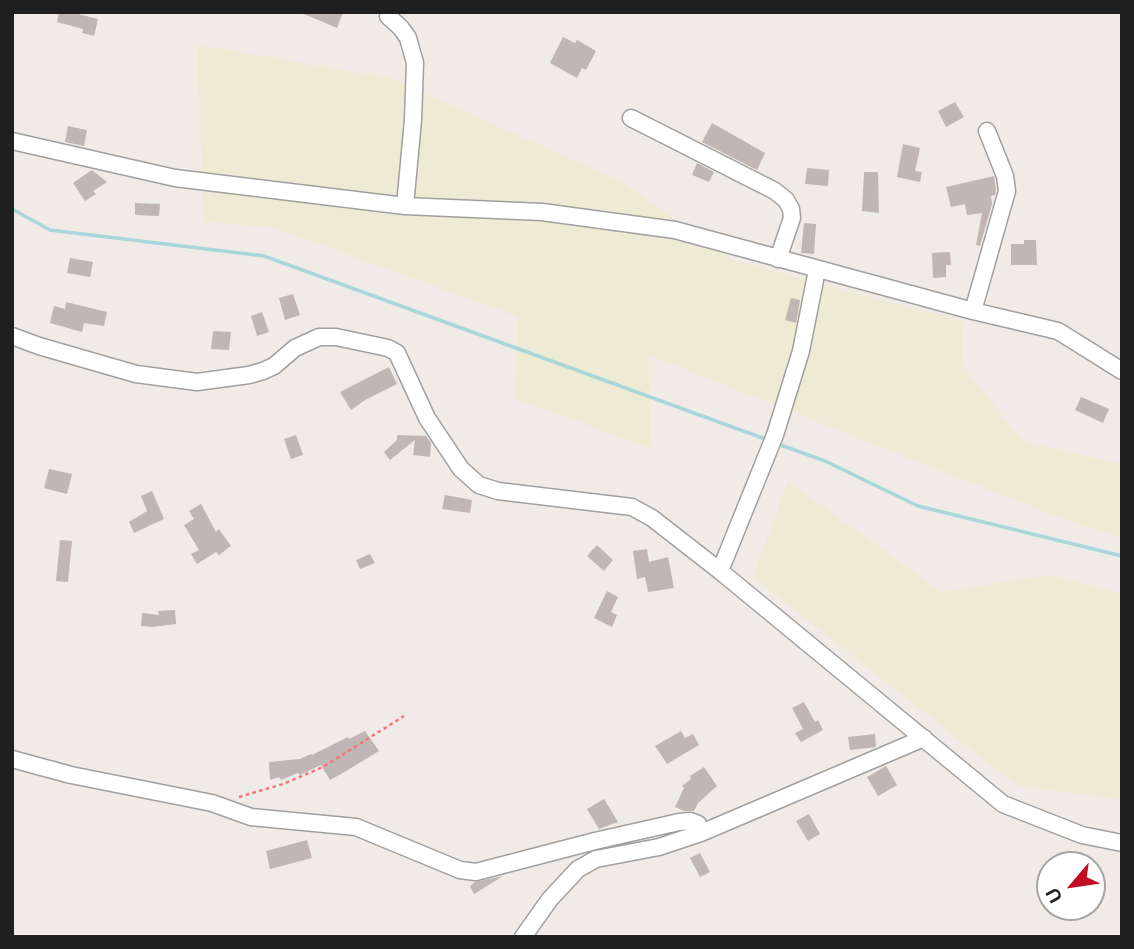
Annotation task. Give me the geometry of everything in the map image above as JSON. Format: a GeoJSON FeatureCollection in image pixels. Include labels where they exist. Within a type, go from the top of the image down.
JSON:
{"type":"FeatureCollection","features":[{"type":"Feature","properties":{"kind":"street"},"geometry":{"type":"LineString","coordinates":[[388,16],[408,38],[415,63],[405,206]]}},
{"type":"Feature","properties":{"kind":"street"},"geometry":{"type":"LineString","coordinates":[[631,118],[775,191],[786,200],[792,218],[778,259]]}},
{"type":"Feature","properties":{"kind":"street"},"geometry":{"type":"LineString","coordinates":[[973,311],[1007,191],[1005,176],[988,131]]}},
{"type":"Feature","properties":{"kind":"street"},"geometry":{"type":"LineString","coordinates":[[12,141],[175,178],[405,206],[542,212],[675,230],[973,311],[1038,324],[1058,331],[1122,371]]}},
{"type":"Feature","properties":{"kind":"street"},"geometry":{"type":"LineString","coordinates":[[720,571],[775,435],[802,351],[817,270]]}},
{"type":"Feature","properties":{"kind":"street"},"geometry":{"type":"LineString","coordinates":[[12,335],[39,346],[136,374],[197,382],[249,375],[274,366],[295,348],[319,337],[336,337],[388,348],[397,353],[427,418],[461,469],[479,485],[498,491],[632,507],[652,518],[1003,804],[1082,835],[1122,843]]}},
{"type":"Feature","properties":{"kind":"street"},"geometry":{"type":"LineString","coordinates":[[523,937],[550,899],[578,869],[596,859],[659,848],[701,833],[924,738]]}},
{"type":"Feature","properties":{"kind":"street"},"geometry":{"type":"LineString","coordinates":[[12,759],[71,775],[216,804],[251,817],[356,827],[460,870],[476,872],[678,822],[690,821],[698,824],[701,833]]}},
{"type":"Feature","properties":{"kind":"path"},"geometry":{"type":"LineString","coordinates":[[216,804],[283,784],[323,767],[404,716]]}},
{"type":"Feature","properties":{"kind":"shaded area"},"geometry":{"type":"Polygon","coordinates":[[[197,45],[390,78],[620,181],[734,261],[963,321],[963,366],[1023,442],[1122,464],[1122,537],[1068,521],[648,355],[651,448],[515,399],[518,317],[273,227],[204,222],[197,45]]]}},
{"type":"Feature","properties":{"kind":"shaded area"},"geometry":{"type":"Polygon","coordinates":[[[788,481],[941,592],[1049,575],[1122,594],[1122,800],[1016,785],[753,577],[788,481]]]}},
{"type":"Feature","properties":{"kind":"building"},"geometry":{"type":"Polygon","coordinates":[[[59,12],[98,19],[94,36],[82,33],[83,29],[57,22],[59,12]]]}},
{"type":"Feature","properties":{"kind":"building"},"geometry":{"type":"Polygon","coordinates":[[[299,12],[343,12],[337,28],[299,12]]]}},
{"type":"Feature","properties":{"kind":"building"},"geometry":{"type":"Polygon","coordinates":[[[563,37],[575,43],[577,40],[596,51],[586,70],[582,68],[577,78],[550,63],[563,37]]]}},
{"type":"Feature","properties":{"kind":"building"},"geometry":{"type":"Polygon","coordinates":[[[955,102],[964,117],[946,127],[938,111],[955,102]]]}},
{"type":"Feature","properties":{"kind":"building"},"geometry":{"type":"Polygon","coordinates":[[[712,123],[765,153],[757,170],[702,142],[712,123]]]}},
{"type":"Feature","properties":{"kind":"building"},"geometry":{"type":"Polygon","coordinates":[[[68,126],[87,130],[84,146],[65,142],[68,126]]]}},
{"type":"Feature","properties":{"kind":"building"},"geometry":{"type":"Polygon","coordinates":[[[903,144],[920,148],[915,171],[922,172],[920,182],[897,177],[903,144]]]}},
{"type":"Feature","properties":{"kind":"building"},"geometry":{"type":"Polygon","coordinates":[[[697,163],[714,172],[709,182],[692,175],[697,163]]]}},
{"type":"Feature","properties":{"kind":"building"},"geometry":{"type":"Polygon","coordinates":[[[807,168],[829,170],[828,186],[805,184],[807,168]]]}},
{"type":"Feature","properties":{"kind":"building"},"geometry":{"type":"Polygon","coordinates":[[[92,170],[107,182],[93,191],[96,194],[85,201],[73,183],[92,170]]]}},
{"type":"Feature","properties":{"kind":"building"},"geometry":{"type":"Polygon","coordinates":[[[864,172],[878,172],[879,213],[862,211],[864,172]]]}},
{"type":"Feature","properties":{"kind":"building"},"geometry":{"type":"Polygon","coordinates":[[[994,176],[995,195],[991,196],[992,204],[980,246],[976,245],[982,213],[967,215],[965,204],[951,207],[946,187],[994,176]]]}},
{"type":"Feature","properties":{"kind":"building"},"geometry":{"type":"Polygon","coordinates":[[[135,203],[160,204],[159,216],[135,215],[135,203]]]}},
{"type":"Feature","properties":{"kind":"building"},"geometry":{"type":"Polygon","coordinates":[[[804,223],[816,224],[814,254],[801,253],[804,223]]]}},
{"type":"Feature","properties":{"kind":"building"},"geometry":{"type":"Polygon","coordinates":[[[1024,240],[1036,240],[1037,265],[1011,265],[1011,244],[1024,244],[1024,240]]]}},
{"type":"Feature","properties":{"kind":"building"},"geometry":{"type":"Polygon","coordinates":[[[950,252],[951,265],[946,265],[946,277],[933,278],[932,253],[950,252]]]}},
{"type":"Feature","properties":{"kind":"building"},"geometry":{"type":"Polygon","coordinates":[[[70,258],[93,262],[90,277],[67,273],[70,258]]]}},
{"type":"Feature","properties":{"kind":"building"},"geometry":{"type":"Polygon","coordinates":[[[293,294],[300,315],[285,320],[279,298],[293,294]]]}},
{"type":"Feature","properties":{"kind":"building"},"geometry":{"type":"Polygon","coordinates":[[[791,298],[800,300],[796,323],[785,320],[791,298]]]}},
{"type":"Feature","properties":{"kind":"building"},"geometry":{"type":"Polygon","coordinates":[[[66,302],[107,312],[104,326],[84,323],[82,332],[50,323],[54,306],[65,309],[66,302]]]}},
{"type":"Feature","properties":{"kind":"building"},"geometry":{"type":"Polygon","coordinates":[[[262,312],[269,332],[257,336],[251,316],[262,312]]]}},
{"type":"Feature","properties":{"kind":"building"},"geometry":{"type":"Polygon","coordinates":[[[213,331],[231,332],[229,350],[211,349],[213,331]]]}},
{"type":"Feature","properties":{"kind":"building"},"geometry":{"type":"Polygon","coordinates":[[[389,367],[397,384],[351,410],[340,392],[389,367]]]}},
{"type":"Feature","properties":{"kind":"building"},"geometry":{"type":"Polygon","coordinates":[[[1081,397],[1109,409],[1103,423],[1075,410],[1081,397]]]}},
{"type":"Feature","properties":{"kind":"building"},"geometry":{"type":"Polygon","coordinates":[[[296,435],[303,455],[291,459],[284,439],[296,435]]]}},
{"type":"Feature","properties":{"kind":"building"},"geometry":{"type":"Polygon","coordinates":[[[397,435],[426,436],[431,443],[430,457],[413,455],[415,440],[390,460],[384,452],[397,440],[397,435]]]}},
{"type":"Feature","properties":{"kind":"building"},"geometry":{"type":"Polygon","coordinates":[[[49,469],[72,474],[67,494],[44,488],[49,469]]]}},
{"type":"Feature","properties":{"kind":"building"},"geometry":{"type":"Polygon","coordinates":[[[152,491],[164,519],[134,533],[129,522],[147,511],[141,496],[152,491]]]}},
{"type":"Feature","properties":{"kind":"building"},"geometry":{"type":"Polygon","coordinates":[[[445,495],[472,500],[470,513],[442,509],[445,495]]]}},
{"type":"Feature","properties":{"kind":"building"},"geometry":{"type":"Polygon","coordinates":[[[201,504],[216,532],[219,529],[231,546],[219,555],[216,552],[197,564],[191,554],[199,550],[184,525],[194,519],[189,511],[201,504]]]}},
{"type":"Feature","properties":{"kind":"building"},"geometry":{"type":"Polygon","coordinates":[[[60,540],[72,541],[68,582],[56,581],[60,540]]]}},
{"type":"Feature","properties":{"kind":"building"},"geometry":{"type":"Polygon","coordinates":[[[597,545],[613,560],[604,571],[587,556],[597,545]]]}},
{"type":"Feature","properties":{"kind":"building"},"geometry":{"type":"Polygon","coordinates":[[[647,549],[649,562],[668,557],[674,588],[648,592],[645,577],[637,579],[633,551],[647,549]]]}},
{"type":"Feature","properties":{"kind":"building"},"geometry":{"type":"Polygon","coordinates":[[[370,554],[375,563],[360,569],[356,560],[370,554]]]}},
{"type":"Feature","properties":{"kind":"building"},"geometry":{"type":"Polygon","coordinates":[[[607,591],[618,597],[611,612],[617,615],[612,627],[594,618],[607,591]]]}},
{"type":"Feature","properties":{"kind":"building"},"geometry":{"type":"Polygon","coordinates":[[[175,610],[176,624],[141,626],[142,613],[159,615],[158,611],[175,610]]]}},
{"type":"Feature","properties":{"kind":"building"},"geometry":{"type":"Polygon","coordinates":[[[804,702],[815,722],[818,720],[823,730],[801,742],[795,733],[803,729],[792,708],[804,702]]]}},
{"type":"Feature","properties":{"kind":"building"},"geometry":{"type":"Polygon","coordinates":[[[365,731],[379,751],[330,780],[321,765],[300,775],[298,773],[281,780],[279,777],[270,780],[269,762],[300,759],[365,731]]]}},
{"type":"Feature","properties":{"kind":"building"},"geometry":{"type":"Polygon","coordinates":[[[681,731],[685,738],[693,734],[699,745],[667,764],[655,746],[681,731]]]}},
{"type":"Feature","properties":{"kind":"building"},"geometry":{"type":"Polygon","coordinates":[[[875,734],[876,747],[850,750],[848,737],[875,734]]]}},
{"type":"Feature","properties":{"kind":"building"},"geometry":{"type":"Polygon","coordinates":[[[886,766],[897,785],[878,796],[867,777],[886,766]]]}},
{"type":"Feature","properties":{"kind":"building"},"geometry":{"type":"Polygon","coordinates":[[[704,767],[717,786],[698,803],[694,811],[675,807],[684,788],[682,786],[691,779],[690,776],[704,767]]]}},
{"type":"Feature","properties":{"kind":"building"},"geometry":{"type":"Polygon","coordinates":[[[604,799],[618,822],[599,829],[587,809],[604,799]]]}},
{"type":"Feature","properties":{"kind":"building"},"geometry":{"type":"Polygon","coordinates":[[[809,814],[820,834],[808,841],[796,821],[809,814]]]}},
{"type":"Feature","properties":{"kind":"building"},"geometry":{"type":"Polygon","coordinates":[[[307,840],[312,858],[270,869],[266,851],[307,840]]]}},
{"type":"Feature","properties":{"kind":"building"},"geometry":{"type":"Polygon","coordinates":[[[700,853],[710,872],[700,877],[690,858],[700,853]]]}},
{"type":"Feature","properties":{"kind":"building"},"geometry":{"type":"Polygon","coordinates":[[[503,876],[474,894],[470,886],[475,882],[503,876]]]}},
{"type":"Feature","properties":{"kind":"waterway"},"geometry":{"type":"LineString","coordinates":[[12,209],[50,230],[264,256],[768,440]]}},
{"type":"Feature","properties":{"kind":"waterway"},"geometry":{"type":"LineString","coordinates":[[775,443],[825,461],[918,506],[1122,556]]}}]}
